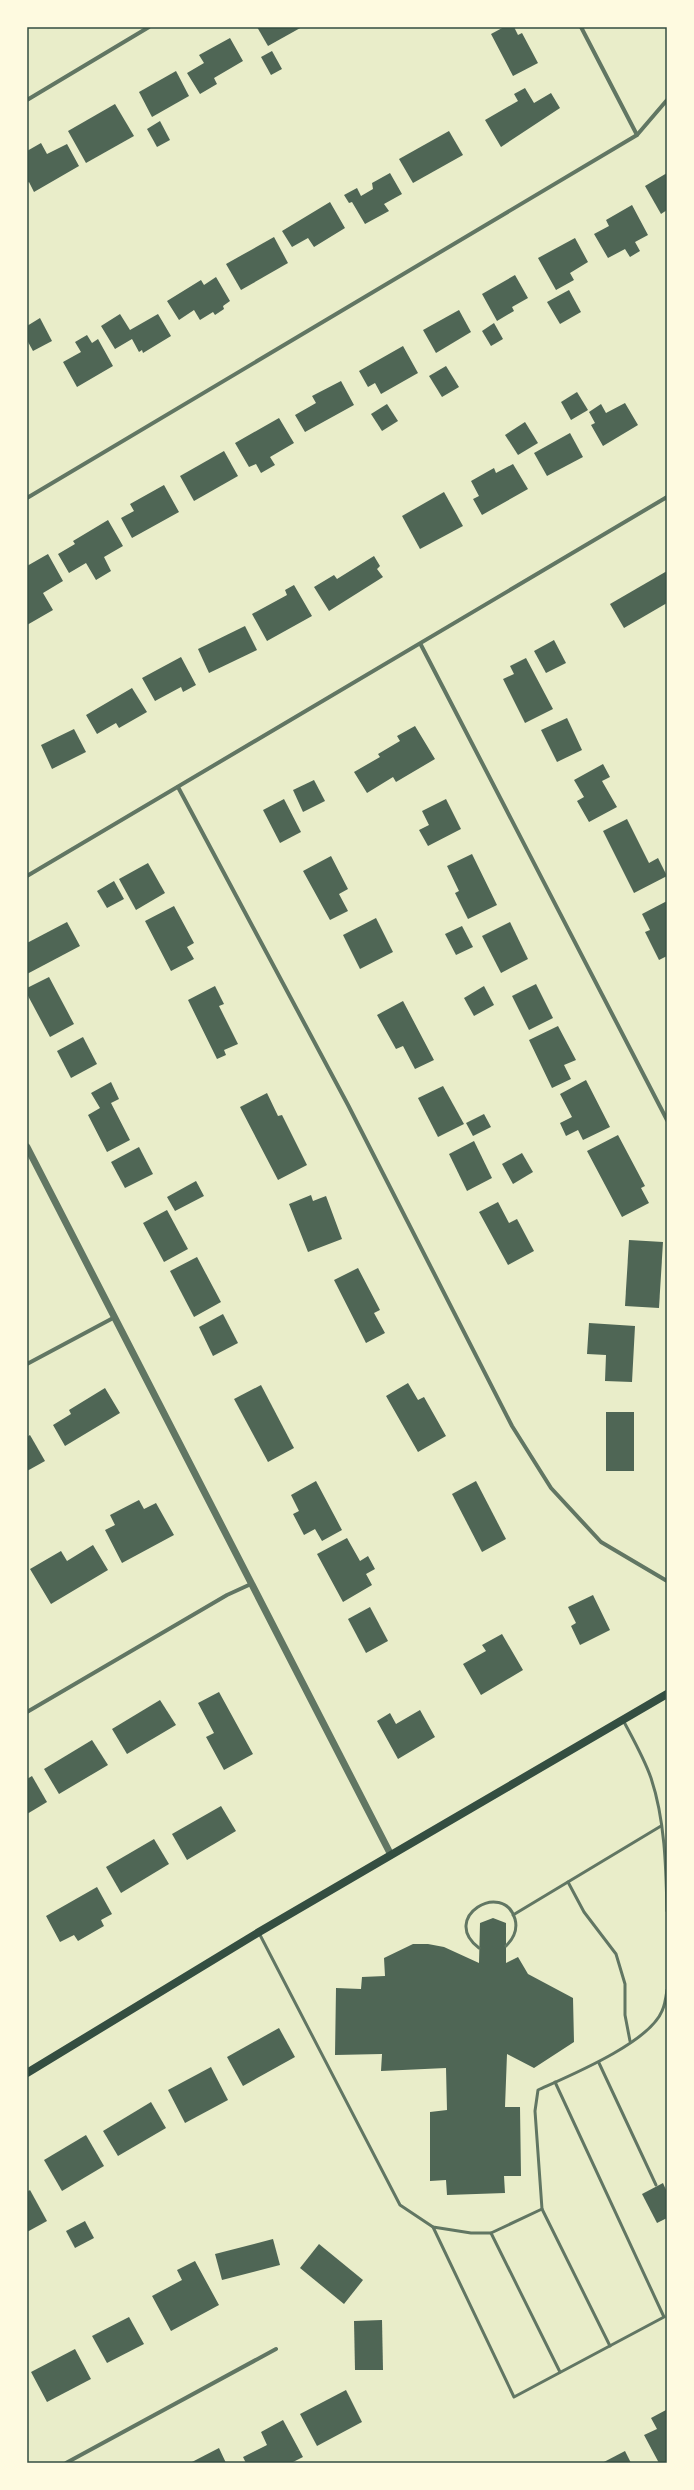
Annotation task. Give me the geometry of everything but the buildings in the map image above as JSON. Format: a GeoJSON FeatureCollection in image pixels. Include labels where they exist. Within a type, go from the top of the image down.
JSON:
{"type":"FeatureCollection","features":[{"type":"Feature","properties":{"kind":"main road"},"geometry":{"type":"LineString","coordinates":[[27,2073],[259,1932],[667,1694]]}},
{"type":"Feature","properties":{"kind":"street"},"geometry":{"type":"LineString","coordinates":[[27,100],[149,27]]}},
{"type":"Feature","properties":{"kind":"street"},"geometry":{"type":"LineString","coordinates":[[581,27],[637,135]]}},
{"type":"Feature","properties":{"kind":"street"},"geometry":{"type":"LineString","coordinates":[[27,498],[637,135],[667,100]]}},
{"type":"Feature","properties":{"kind":"street"},"geometry":{"type":"LineString","coordinates":[[27,876],[421,645],[667,497]]}},
{"type":"Feature","properties":{"kind":"street"},"geometry":{"type":"LineString","coordinates":[[421,645],[667,1120]]}},
{"type":"Feature","properties":{"kind":"street"},"geometry":{"type":"LineString","coordinates":[[178,787],[348,1105],[512,1426],[551,1488],[601,1542],[667,1581]]}},
{"type":"Feature","properties":{"kind":"street"},"geometry":{"type":"LineString","coordinates":[[27,1147],[391,1855]]}},
{"type":"Feature","properties":{"kind":"street"},"geometry":{"type":"LineString","coordinates":[[27,1364],[115,1316]]}},
{"type":"Feature","properties":{"kind":"street"},"geometry":{"type":"LineString","coordinates":[[27,1712],[227,1595],[251,1584]]}},
{"type":"Feature","properties":{"kind":"street"},"geometry":{"type":"LineString","coordinates":[[66,2463],[276,2349]]}},
{"type":"Feature","properties":{"kind":"lane"},"geometry":{"type":"LineString","coordinates":[[623,1719],[651,1778],[658,1803],[660,1826],[666,1858],[667,1911]]}},
{"type":"Feature","properties":{"kind":"lane"},"geometry":{"type":"LineString","coordinates":[[513,1915],[660,1826]]}},
{"type":"Feature","properties":{"kind":"lane"},"geometry":{"type":"LineString","coordinates":[[568,1882],[584,1912],[616,1954],[625,1984],[625,2015],[630,2041]]}},
{"type":"Feature","properties":{"kind":"lane"},"geometry":{"type":"LineString","coordinates":[[480,1948],[474,1944],[467,1930],[468,1918],[476,1907],[492,1901],[501,1903],[513,1915],[516,1925],[515,1934],[506,1946]]}},
{"type":"Feature","properties":{"kind":"lane"},"geometry":{"type":"LineString","coordinates":[[259,1932],[400,2205],[433,2227],[471,2233],[491,2233],[542,2209]]}},
{"type":"Feature","properties":{"kind":"lane"},"geometry":{"type":"LineString","coordinates":[[610,2346],[542,2209],[535,2111],[538,2090],[599,2063],[647,2029],[662,2012],[667,1990]]}},
{"type":"Feature","properties":{"kind":"lane"},"geometry":{"type":"LineString","coordinates":[[599,2063],[656,2185]]}},
{"type":"Feature","properties":{"kind":"lane"},"geometry":{"type":"LineString","coordinates":[[433,2227],[514,2397],[664,2317],[555,2082]]}},
{"type":"Feature","properties":{"kind":"lane"},"geometry":{"type":"LineString","coordinates":[[491,2233],[560,2372]]}}]}
